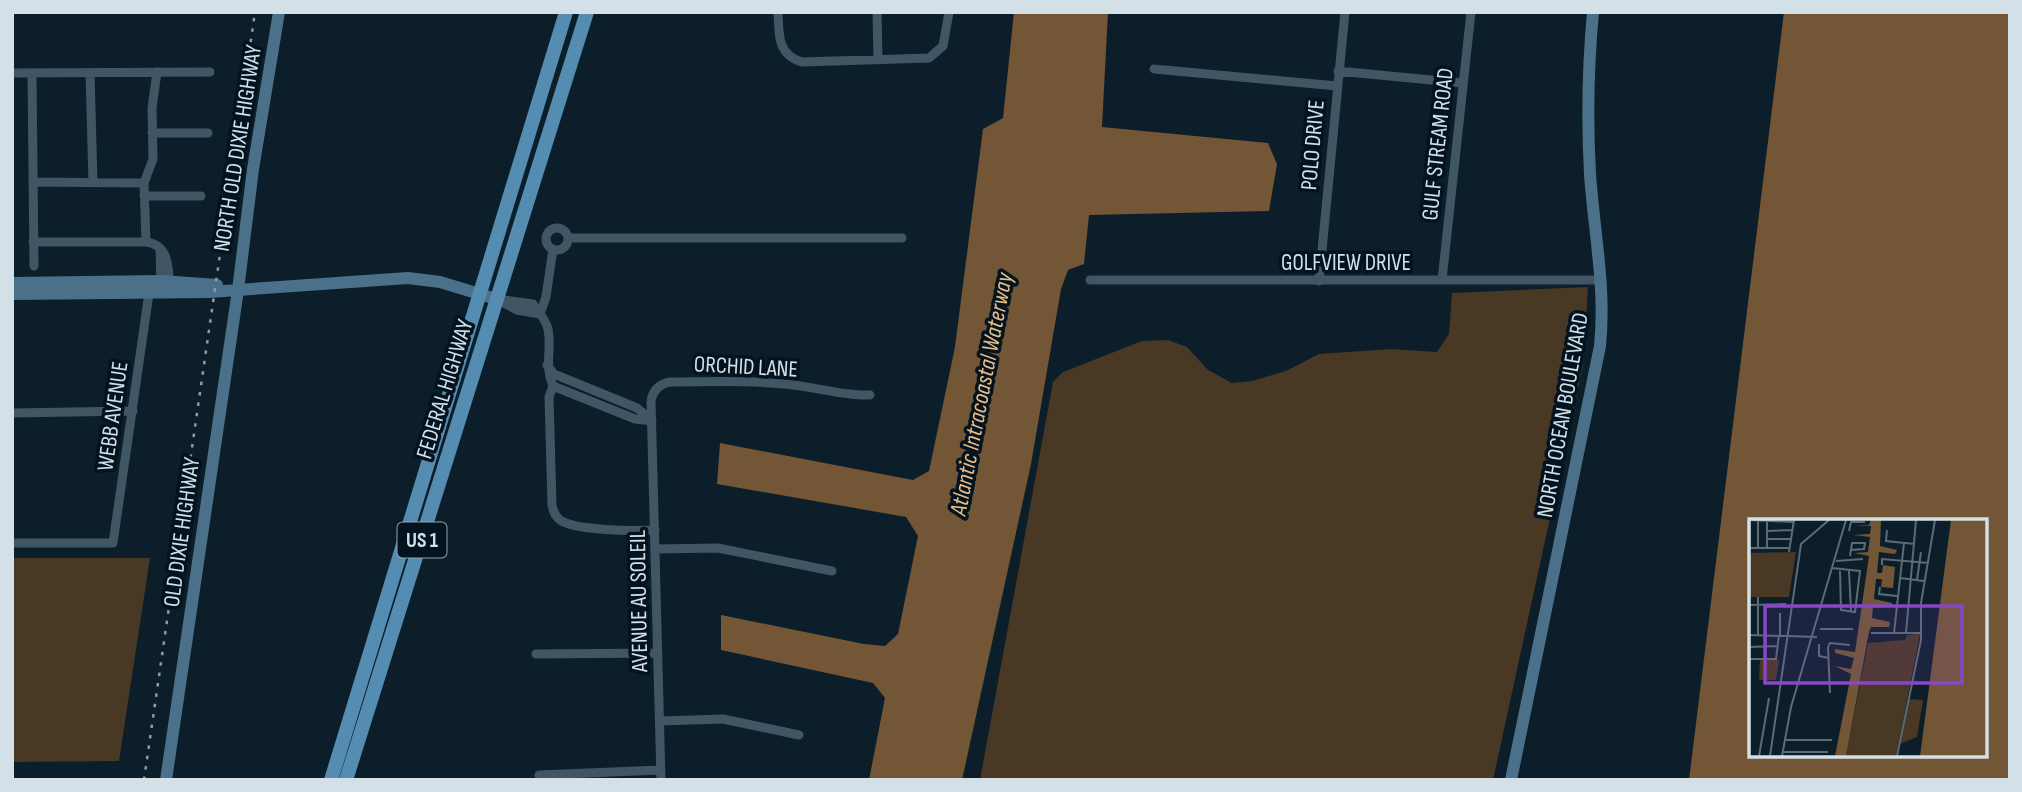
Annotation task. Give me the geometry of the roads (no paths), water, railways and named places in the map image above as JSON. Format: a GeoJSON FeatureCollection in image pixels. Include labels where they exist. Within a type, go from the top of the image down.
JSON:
{"type":"FeatureCollection","features":[{"type":"Feature","properties":{"kind":"main road","name":"FEDERAL HIGHWAY"},"geometry":{"type":"LineString","coordinates":[[331,780],[566,12]]}},
{"type":"Feature","properties":{"kind":"main road"},"geometry":{"type":"LineString","coordinates":[[573,12],[567,38],[569,45],[575,50]]}},
{"type":"Feature","properties":{"kind":"main road","name":"FEDERAL HIGHWAY"},"geometry":{"type":"LineString","coordinates":[[346,780],[587,12]]}},
{"type":"Feature","properties":{"kind":"main road"},"geometry":{"type":"LineString","coordinates":[[553,54],[562,66],[564,86]]}},
{"type":"Feature","properties":{"kind":"main road"},"geometry":{"type":"LineString","coordinates":[[409,530],[410,552],[414,565]]}},
{"type":"Feature","properties":{"kind":"main road"},"geometry":{"type":"LineString","coordinates":[[397,567],[405,590]]}},
{"type":"Feature","properties":{"kind":"street","name":"NORTH OLD DIXIE HIGHWAY"},"geometry":{"type":"LineString","coordinates":[[238,290],[253,169],[279,12]]}},
{"type":"Feature","properties":{"kind":"street"},"geometry":{"type":"LineString","coordinates":[[778,12],[780,42],[786,53],[802,62],[923,59],[939,51],[946,40],[949,12]]}},
{"type":"Feature","properties":{"kind":"street"},"geometry":{"type":"LineString","coordinates":[[877,12],[878,61]]}},
{"type":"Feature","properties":{"kind":"street","name":"POLO DRIVE"},"geometry":{"type":"LineString","coordinates":[[1319,281],[1345,12]]}},
{"type":"Feature","properties":{"kind":"street","name":"GULF STREAM ROAD"},"geometry":{"type":"LineString","coordinates":[[1442,280],[1471,12]]}},
{"type":"Feature","properties":{"kind":"street","name":"NORTH OCEAN BOULEVARD"},"geometry":{"type":"LineString","coordinates":[[1511,780],[1600,346],[1602,280],[1594,218],[1589,141],[1588,87],[1593,12]]}},
{"type":"Feature","properties":{"kind":"street"},"geometry":{"type":"LineString","coordinates":[[1154,69],[1336,86]]}},
{"type":"Feature","properties":{"kind":"street"},"geometry":{"type":"LineString","coordinates":[[1338,71],[1462,83]]}},
{"type":"Feature","properties":{"kind":"street"},"geometry":{"type":"LineString","coordinates":[[146,242],[144,183],[153,159],[152,108],[157,72]]}},
{"type":"Feature","properties":{"kind":"street"},"geometry":{"type":"LineString","coordinates":[[12,74],[210,72]]}},
{"type":"Feature","properties":{"kind":"street"},"geometry":{"type":"LineString","coordinates":[[32,73],[34,266]]}},
{"type":"Feature","properties":{"kind":"street"},"geometry":{"type":"LineString","coordinates":[[90,73],[93,183]]}},
{"type":"Feature","properties":{"kind":"street"},"geometry":{"type":"LineString","coordinates":[[152,133],[208,133]]}},
{"type":"Feature","properties":{"kind":"street"},"geometry":{"type":"LineString","coordinates":[[33,182],[144,183]]}},
{"type":"Feature","properties":{"kind":"street"},"geometry":{"type":"LineString","coordinates":[[144,195],[201,196]]}},
{"type":"Feature","properties":{"kind":"street"},"geometry":{"type":"LineString","coordinates":[[559,228],[565,231],[568,238],[564,247],[554,249],[546,242],[549,231],[559,228]]}},
{"type":"Feature","properties":{"kind":"street"},"geometry":{"type":"LineString","coordinates":[[568,238],[902,238]]}},
{"type":"Feature","properties":{"kind":"street"},"geometry":{"type":"LineString","coordinates":[[33,242],[152,242],[167,257],[162,288]]}},
{"type":"Feature","properties":{"kind":"street"},"geometry":{"type":"LineString","coordinates":[[540,314],[546,297],[554,249]]}},
{"type":"Feature","properties":{"kind":"street"},"geometry":{"type":"LineString","coordinates":[[12,283],[238,290],[408,278],[440,282],[496,299],[533,304],[548,330],[547,365],[553,386],[549,397],[552,505],[556,516],[566,523],[617,531],[655,530]]}},
{"type":"Feature","properties":{"kind":"street","name":"GOLFVIEW DRIVE"},"geometry":{"type":"LineString","coordinates":[[1090,280],[1602,280]]}},
{"type":"Feature","properties":{"kind":"street"},"geometry":{"type":"LineString","coordinates":[[12,294],[162,288]]}},
{"type":"Feature","properties":{"kind":"street","name":"WEBB AVENUE"},"geometry":{"type":"LineString","coordinates":[[12,543],[113,543],[133,411],[162,288]]}},
{"type":"Feature","properties":{"kind":"street","name":"OLD DIXIE HIGHWAY"},"geometry":{"type":"LineString","coordinates":[[166,780],[238,290]]}},
{"type":"Feature","properties":{"kind":"street"},"geometry":{"type":"LineString","coordinates":[[547,365],[554,374],[637,408],[652,421]]}},
{"type":"Feature","properties":{"kind":"street","name":"ORCHID LANE"},"geometry":{"type":"LineString","coordinates":[[652,421],[652,395],[659,386],[670,382],[776,383],[854,396],[870,395]]}},
{"type":"Feature","properties":{"kind":"street"},"geometry":{"type":"LineString","coordinates":[[553,386],[635,419],[652,421]]}},
{"type":"Feature","properties":{"kind":"street"},"geometry":{"type":"LineString","coordinates":[[12,413],[133,411]]}},
{"type":"Feature","properties":{"kind":"street","name":"AVENUE AU SOLEIL"},"geometry":{"type":"LineString","coordinates":[[652,421],[661,775]]}},
{"type":"Feature","properties":{"kind":"street"},"geometry":{"type":"LineString","coordinates":[[655,550],[718,548],[832,571]]}},
{"type":"Feature","properties":{"kind":"street"},"geometry":{"type":"LineString","coordinates":[[536,654],[658,653]]}},
{"type":"Feature","properties":{"kind":"street"},"geometry":{"type":"LineString","coordinates":[[660,721],[723,719],[799,735]]}},
{"type":"Feature","properties":{"kind":"street"},"geometry":{"type":"LineString","coordinates":[[539,775],[661,775]]}},
{"type":"Feature","properties":{"kind":"water","name":"Atlantic Intracoastal Waterway"},"geometry":{"type":"Polygon","coordinates":[[[1014,12],[1108,12],[1102,127],[1268,143],[1277,164],[1269,211],[1089,215],[1084,264],[1068,270],[1061,289],[1031,464],[962,780],[869,780],[885,698],[873,683],[721,650],[721,615],[885,646],[898,634],[918,536],[906,517],[717,484],[720,443],[913,480],[929,471],[955,347],[983,129],[1003,118],[1014,12]]]}},
{"type":"Feature","properties":{"kind":"water"},"geometry":{"type":"Polygon","coordinates":[[[1784,12],[2010,12],[2010,780],[1689,780],[1784,12]]]}},
{"type":"Feature","properties":{"kind":"railway"},"geometry":{"type":"LineString","coordinates":[[144,780],[255,12]]}}]}
